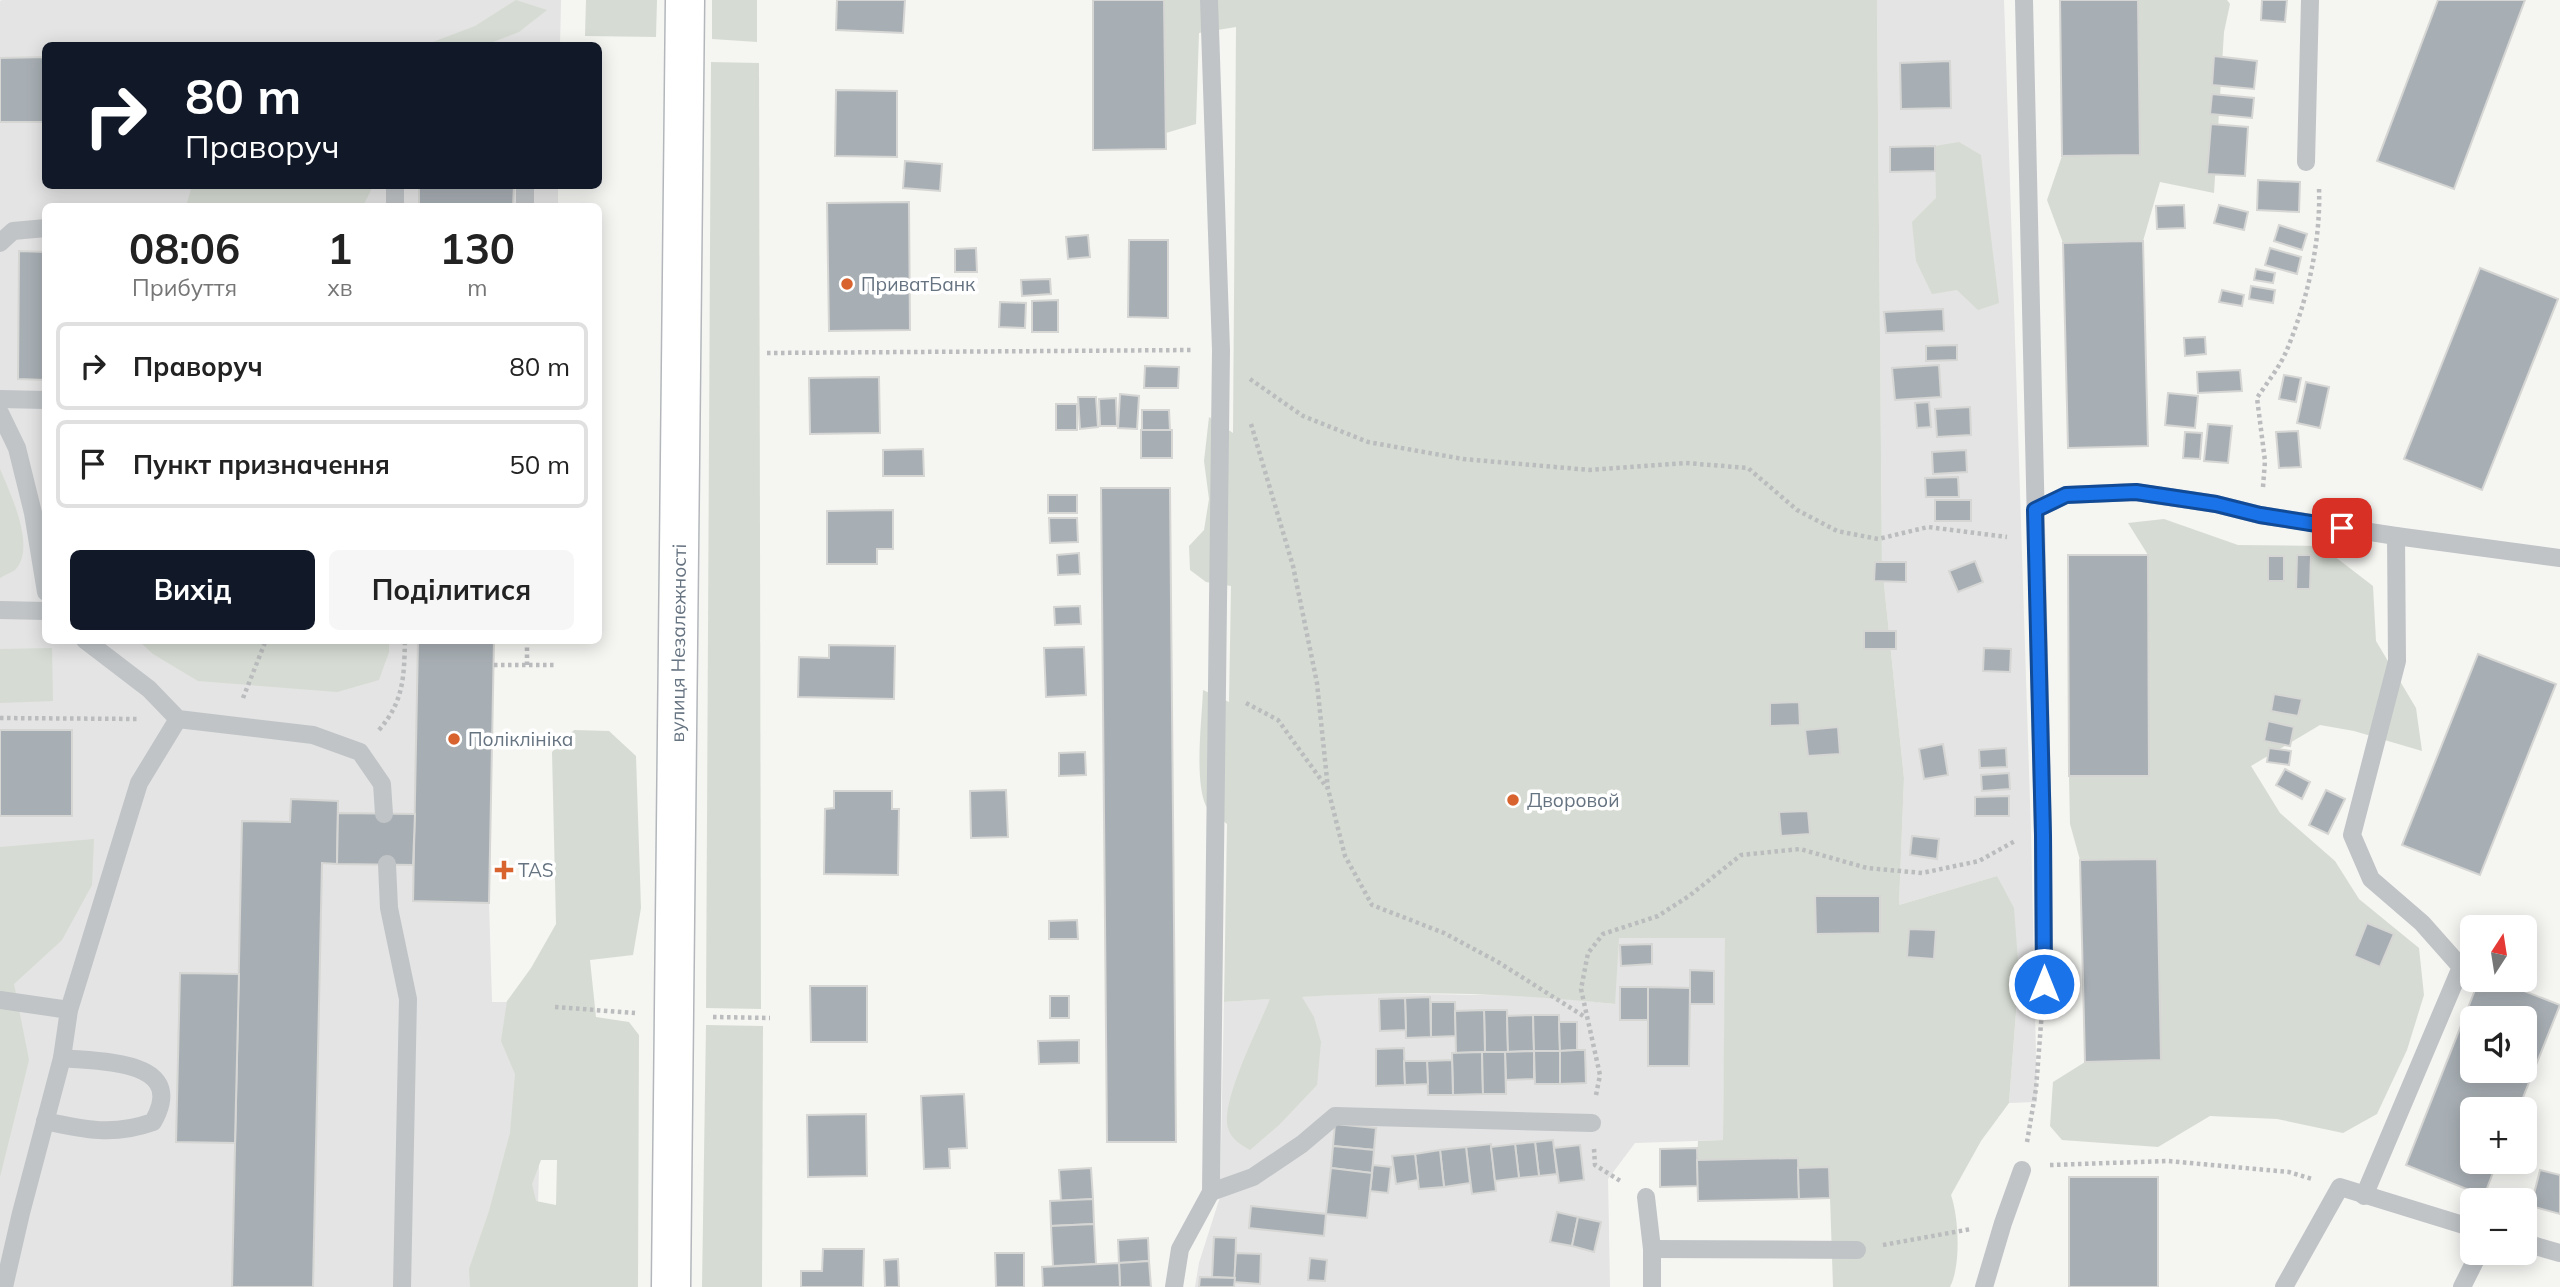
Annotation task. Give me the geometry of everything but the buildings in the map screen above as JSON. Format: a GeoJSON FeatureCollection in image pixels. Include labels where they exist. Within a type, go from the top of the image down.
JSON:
{"type":"FeatureCollection","features":[{"type":"Feature","properties":{"kind":"main road","name":"вулиця Незалежності"},"geometry":{"type":"LineString","coordinates":[[671,1287],[685,0]]}},
{"type":"Feature","properties":{"kind":"lane"},"geometry":{"type":"LineString","coordinates":[[1174,1287],[1180,1249],[1211,1192],[1221,350],[1209,0]]}},
{"type":"Feature","properties":{"kind":"lane"},"geometry":{"type":"LineString","coordinates":[[2024,0],[2044,984]]}},
{"type":"Feature","properties":{"kind":"lane"},"geometry":{"type":"LineString","coordinates":[[2306,162],[2310,0]]}},
{"type":"Feature","properties":{"kind":"lane"},"geometry":{"type":"LineString","coordinates":[[0,243],[13,231],[42,228]]}},
{"type":"Feature","properties":{"kind":"lane"},"geometry":{"type":"LineString","coordinates":[[0,400],[42,400]]}},
{"type":"Feature","properties":{"kind":"lane"},"geometry":{"type":"LineString","coordinates":[[0,413],[17,448],[33,513],[42,568]]}},
{"type":"Feature","properties":{"kind":"lane"},"geometry":{"type":"LineString","coordinates":[[2035,510],[2066,495],[2136,492],[2216,504],[2260,515],[2560,558]]}},
{"type":"Feature","properties":{"kind":"lane"},"geometry":{"type":"LineString","coordinates":[[2364,1196],[2461,967],[2422,923],[2371,879],[2352,835],[2396,661],[2396,536]]}},
{"type":"Feature","properties":{"kind":"lane"},"geometry":{"type":"LineString","coordinates":[[0,610],[42,611]]}},
{"type":"Feature","properties":{"kind":"lane"},"geometry":{"type":"LineString","coordinates":[[90,644],[149,689],[178,719],[313,735],[359,752],[382,784],[384,814]]}},
{"type":"Feature","properties":{"kind":"lane"},"geometry":{"type":"LineString","coordinates":[[4,1287],[62,1058],[69,1010],[139,783],[178,719]]}},
{"type":"Feature","properties":{"kind":"lane"},"geometry":{"type":"LineString","coordinates":[[387,864],[389,908],[408,999],[402,1287]]}},
{"type":"Feature","properties":{"kind":"lane"},"geometry":{"type":"LineString","coordinates":[[0,1000],[69,1010]]}},
{"type":"Feature","properties":{"kind":"lane"},"geometry":{"type":"LineString","coordinates":[[45,1121],[113,1132],[153,1122],[161,1109],[163,1095],[157,1081],[142,1068],[62,1058]]}},
{"type":"Feature","properties":{"kind":"lane"},"geometry":{"type":"LineString","coordinates":[[1211,1192],[1253,1177],[1302,1144],[1335,1116],[1592,1123]]}},
{"type":"Feature","properties":{"kind":"lane"},"geometry":{"type":"LineString","coordinates":[[1984,1287],[2022,1170]]}},
{"type":"Feature","properties":{"kind":"lane"},"geometry":{"type":"LineString","coordinates":[[2284,1287],[2340,1187],[2460,1224]]}},
{"type":"Feature","properties":{"kind":"lane"},"geometry":{"type":"LineString","coordinates":[[1646,1197],[1652,1250],[1652,1287]]}},
{"type":"Feature","properties":{"kind":"lane"},"geometry":{"type":"LineString","coordinates":[[2537,1246],[2560,1253]]}},
{"type":"Feature","properties":{"kind":"lane"},"geometry":{"type":"LineString","coordinates":[[1652,1250],[1857,1250]]}},
{"type":"Feature","properties":{"kind":"lane"},"geometry":{"type":"LineString","coordinates":[[2462,1287],[2473,1265]]}},
{"type":"Feature","properties":{"kind":"path"},"geometry":{"type":"LineString","coordinates":[[2260,515],[2265,461],[2257,398],[2286,354],[2314,258],[2319,189],[2306,162]]}},
{"type":"Feature","properties":{"kind":"path"},"geometry":{"type":"LineString","coordinates":[[767,354],[1221,350],[1240,372],[1303,416],[1368,442],[1463,459],[1590,470],[1686,463],[1748,468],[1797,510],[1837,531],[1878,539],[1928,527],[2036,541]]}},
{"type":"Feature","properties":{"kind":"path"},"geometry":{"type":"LineString","coordinates":[[1251,421],[1293,566],[1317,683],[1328,789],[1345,856],[1372,905],[1444,933],[1487,956],[1585,1017]]}},
{"type":"Feature","properties":{"kind":"path"},"geometry":{"type":"LineString","coordinates":[[231,726],[264,644]]}},
{"type":"Feature","properties":{"kind":"path"},"geometry":{"type":"LineString","coordinates":[[359,752],[388,720],[404,684],[405,644]]}},
{"type":"Feature","properties":{"kind":"path"},"geometry":{"type":"LineString","coordinates":[[527,644],[527,665]]}},
{"type":"Feature","properties":{"kind":"path"},"geometry":{"type":"LineString","coordinates":[[494,665],[556,665]]}},
{"type":"Feature","properties":{"kind":"path"},"geometry":{"type":"LineString","coordinates":[[1217,688],[1278,720],[1328,789]]}},
{"type":"Feature","properties":{"kind":"path"},"geometry":{"type":"LineString","coordinates":[[0,718],[178,719]]}},
{"type":"Feature","properties":{"kind":"path"},"geometry":{"type":"LineString","coordinates":[[1646,1197],[1595,1164],[1592,1123],[1600,1075],[1585,1017],[1581,989],[1588,953],[1603,934],[1658,916],[1689,896],[1741,855],[1800,849],[1867,868],[1922,873],[1979,861],[2014,842],[2043,835]]}},
{"type":"Feature","properties":{"kind":"path"},"geometry":{"type":"LineString","coordinates":[[2044,984],[2036,1089],[2022,1170],[2047,1166],[2168,1161],[2289,1172],[2340,1187]]}},
{"type":"Feature","properties":{"kind":"path"},"geometry":{"type":"LineString","coordinates":[[1857,1250],[2003,1223]]}},
{"type":"Feature","properties":{"kind":"shaded area"},"geometry":{"type":"Polygon","coordinates":[[[516,0],[547,10],[519,32],[493,42],[433,42],[475,26],[516,0]]]}},
{"type":"Feature","properties":{"kind":"shaded area"},"geometry":{"type":"Polygon","coordinates":[[[561,0],[560,42],[42,42],[42,189],[558,189],[558,203],[42,203],[42,644],[494,644],[489,903],[492,1002],[543,1002],[536,1287],[0,1287],[0,1],[561,0]]]}},
{"type":"Feature","properties":{"kind":"shaded area"},"geometry":{"type":"Polygon","coordinates":[[[586,0],[657,0],[656,37],[585,36],[586,0]]]}},
{"type":"Feature","properties":{"kind":"shaded area"},"geometry":{"type":"Polygon","coordinates":[[[712,0],[757,0],[757,42],[712,39],[712,0]]]}},
{"type":"Feature","properties":{"kind":"shaded area"},"geometry":{"type":"Polygon","coordinates":[[[1164,0],[1877,0],[1882,565],[1904,778],[1899,905],[1997,876],[2014,908],[2019,974],[2009,1103],[1981,1141],[1951,1195],[1958,1242],[1956,1267],[1950,1287],[1833,1287],[1829,1167],[1798,1168],[1797,1158],[1697,1160],[1698,1141],[1723,1140],[1725,938],[1619,938],[1615,1004],[1458,994],[1302,997],[1314,1017],[1321,1042],[1317,1085],[1279,1125],[1250,1150],[1231,1135],[1227,1116],[1235,1083],[1270,999],[1224,1002],[1227,824],[1206,806],[1202,795],[1200,749],[1203,690],[1229,702],[1231,586],[1206,582],[1190,570],[1189,546],[1204,530],[1209,499],[1204,461],[1209,417],[1233,433],[1236,27],[1199,33],[1196,124],[1166,133],[1164,0]]]}},
{"type":"Feature","properties":{"kind":"shaded area"},"geometry":{"type":"Polygon","coordinates":[[[1877,0],[2004,0],[2037,1102],[2009,1103],[2019,974],[1997,876],[1899,905],[1904,778],[1882,565],[1877,0]]]}},
{"type":"Feature","properties":{"kind":"shaded area"},"geometry":{"type":"Polygon","coordinates":[[[2138,0],[2227,0],[2230,4],[2224,32],[2214,193],[2160,182],[2143,241],[2063,243],[2047,200],[2062,156],[2140,154],[2138,0]]]}},
{"type":"Feature","properties":{"kind":"shaded area"},"geometry":{"type":"Polygon","coordinates":[[[711,62],[759,63],[761,1009],[706,1008],[711,62]]]}},
{"type":"Feature","properties":{"kind":"shaded area"},"geometry":{"type":"Polygon","coordinates":[[[1959,142],[1981,155],[1999,303],[1978,310],[1957,290],[1932,294],[1916,261],[1912,222],[1936,198],[1935,146],[1959,142]]]}},
{"type":"Feature","properties":{"kind":"shaded area"},"geometry":{"type":"Polygon","coordinates":[[[191,189],[372,189],[364,203],[187,203],[191,189]]]}},
{"type":"Feature","properties":{"kind":"shaded area"},"geometry":{"type":"Polygon","coordinates":[[[0,469],[20,520],[23,548],[21,560],[15,570],[0,578],[0,469]]]}},
{"type":"Feature","properties":{"kind":"shaded area"},"geometry":{"type":"Polygon","coordinates":[[[2164,519],[2238,545],[2321,546],[2373,586],[2376,641],[2416,708],[2422,751],[2354,731],[2320,725],[2251,766],[2280,813],[2335,861],[2359,899],[2419,948],[2424,995],[2407,1050],[2377,1114],[2343,1133],[2277,1119],[2210,1116],[2158,1147],[2062,1140],[2050,1126],[2053,1082],[2085,1062],[2161,1059],[2157,859],[2080,860],[2070,824],[2069,776],[2149,775],[2148,555],[2128,523],[2164,519]]]}},
{"type":"Feature","properties":{"kind":"shaded area"},"geometry":{"type":"Polygon","coordinates":[[[142,644],[389,644],[389,652],[379,680],[337,692],[198,681],[153,654],[142,644]]]}},
{"type":"Feature","properties":{"kind":"shaded area"},"geometry":{"type":"Polygon","coordinates":[[[52,648],[53,701],[0,703],[0,649],[52,648]]]}},
{"type":"Feature","properties":{"kind":"shaded area"},"geometry":{"type":"Polygon","coordinates":[[[574,730],[609,731],[636,756],[641,908],[633,955],[590,960],[596,1017],[629,1022],[639,1035],[638,1287],[470,1287],[469,1269],[489,1211],[510,1133],[515,1074],[501,1041],[507,1001],[531,968],[556,924],[552,752],[574,730]],[[541,1160],[532,1184],[536,1201],[556,1205],[557,1160],[541,1160]]]}},
{"type":"Feature","properties":{"kind":"shaded area"},"geometry":{"type":"Polygon","coordinates":[[[94,839],[92,885],[62,940],[14,984],[29,1060],[0,1177],[0,847],[94,839]]]}},
{"type":"Feature","properties":{"kind":"shaded area"},"geometry":{"type":"Polygon","coordinates":[[[1618,938],[1726,938],[1723,1140],[1635,1143],[1608,1179],[1610,1287],[1195,1287],[1199,1263],[1220,1197],[1224,1002],[1359,993],[1546,996],[1614,1004],[1618,938]]]}},
{"type":"Feature","properties":{"kind":"shaded area"},"geometry":{"type":"Polygon","coordinates":[[[706,1025],[763,1026],[762,1287],[702,1287],[706,1025]]]}},
{"type":"Feature","properties":{"kind":"place","name":"ПриватБанк"},"geometry":{"type":"Point","coordinates":[847,284]}},
{"type":"Feature","properties":{"kind":"place","name":"Поліклініка"},"geometry":{"type":"Point","coordinates":[454,739]}},
{"type":"Feature","properties":{"kind":"place","name":"Дворовой"},"geometry":{"type":"Point","coordinates":[1513,800]}},
{"type":"Feature","properties":{"kind":"place","name":"TAS"},"geometry":{"type":"Point","coordinates":[504,870]}},
{"type":"Feature","properties":{"kind":"route"},"geometry":{"type":"LineString","coordinates":[[2044,984],[2035,510],[2066,495],[2136,492],[2342,528]]}}]}
